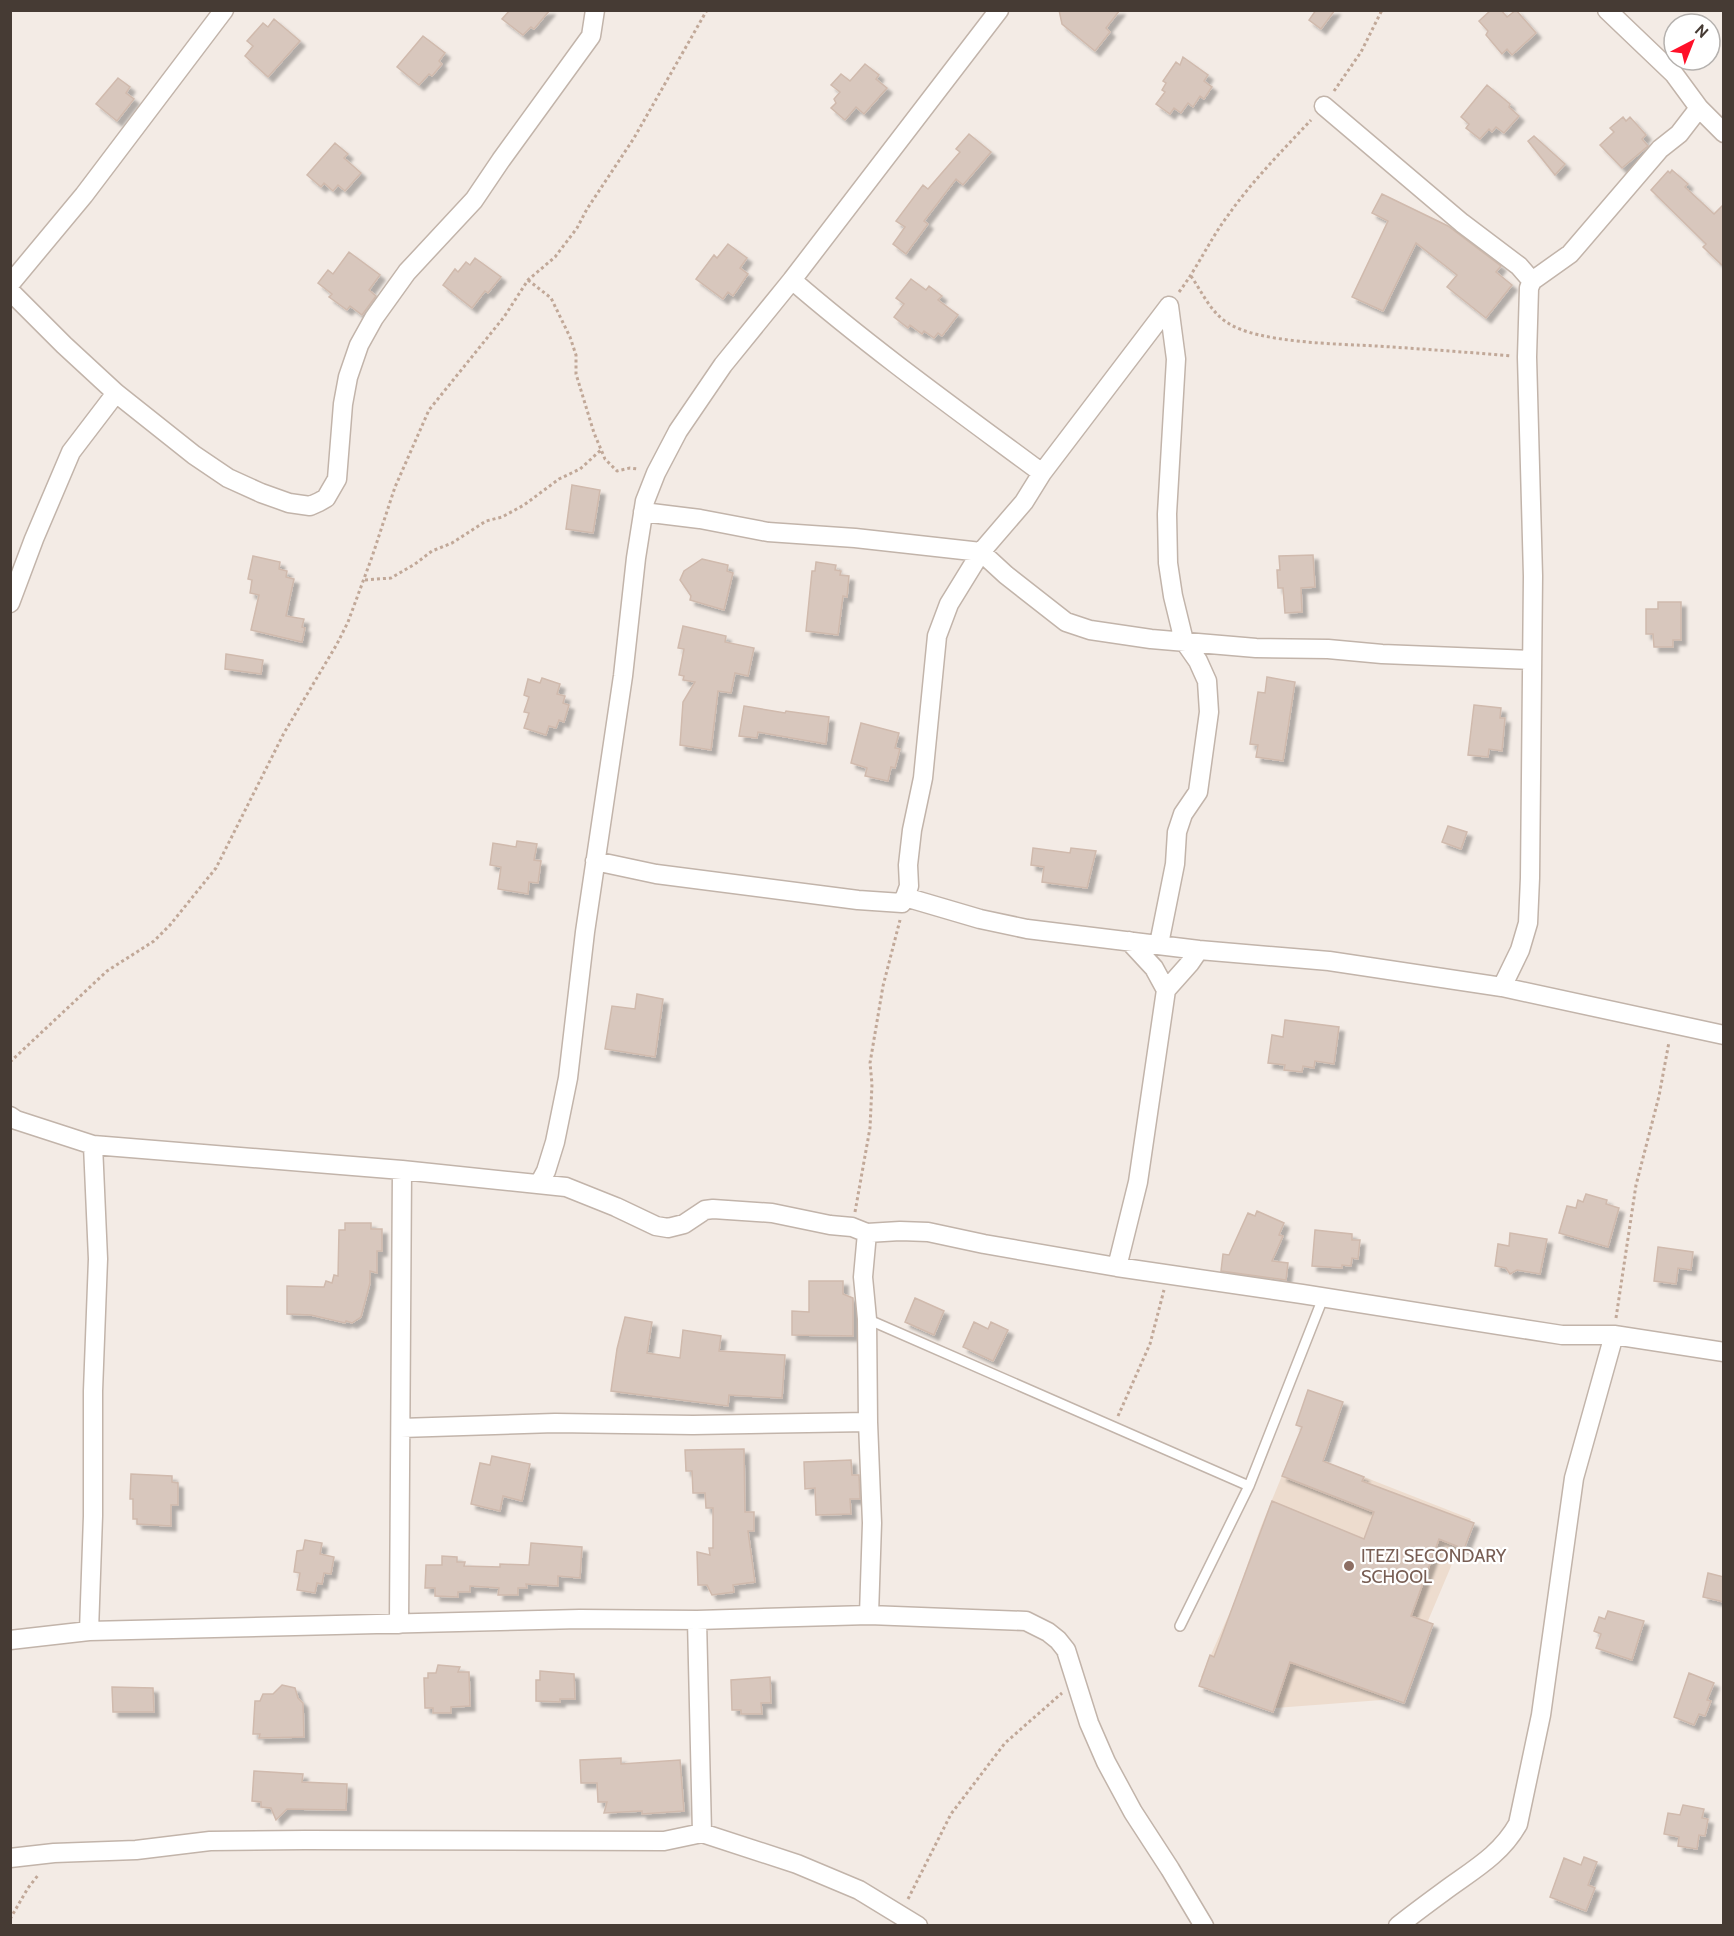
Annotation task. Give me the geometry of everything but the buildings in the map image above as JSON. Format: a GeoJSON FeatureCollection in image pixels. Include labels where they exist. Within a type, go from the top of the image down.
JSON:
{"type":"FeatureCollection","features":[{"type":"Feature","properties":{"kind":"street"},"geometry":{"type":"LineString","coordinates":[[10,284],[84,195],[224,10]]}},
{"type":"Feature","properties":{"kind":"street"},"geometry":{"type":"LineString","coordinates":[[10,291],[116,393],[194,455],[228,478],[261,493],[289,503],[310,506],[326,498],[336,479],[343,404],[348,377],[359,345],[374,318],[407,272],[474,201],[591,36],[595,10]]}},
{"type":"Feature","properties":{"kind":"street"},"geometry":{"type":"LineString","coordinates":[[539,1184],[546,1171],[555,1142],[568,1078],[595,861],[624,675],[636,558],[645,501],[656,473],[678,431],[730,357],[792,280],[999,10]]}},
{"type":"Feature","properties":{"kind":"street"},"geometry":{"type":"LineString","coordinates":[[1607,10],[1674,74],[1700,108],[1724,133]]}},
{"type":"Feature","properties":{"kind":"street"},"geometry":{"type":"LineString","coordinates":[[1324,106],[1462,223],[1519,266],[1532,281]]}},
{"type":"Feature","properties":{"kind":"street"},"geometry":{"type":"LineString","coordinates":[[1502,987],[1520,950],[1528,923],[1533,576],[1527,299],[1532,281],[1570,254],[1660,149],[1679,134],[1700,108]]}},
{"type":"Feature","properties":{"kind":"street"},"geometry":{"type":"LineString","coordinates":[[792,280],[842,324],[926,389],[1042,473]]}},
{"type":"Feature","properties":{"kind":"street"},"geometry":{"type":"LineString","coordinates":[[904,900],[909,886],[908,865],[912,830],[923,778],[936,636],[949,604],[981,552],[1024,502],[1042,473],[1169,306]]}},
{"type":"Feature","properties":{"kind":"street"},"geometry":{"type":"LineString","coordinates":[[1159,944],[1175,864],[1177,832],[1183,814],[1198,792],[1209,712],[1207,681],[1198,661],[1184,641],[1173,596],[1168,562],[1167,514],[1176,359],[1169,306]]}},
{"type":"Feature","properties":{"kind":"street"},"geometry":{"type":"LineString","coordinates":[[10,603],[71,452],[116,393]]}},
{"type":"Feature","properties":{"kind":"street"},"geometry":{"type":"LineString","coordinates":[[643,513],[700,519],[768,532],[855,538],[981,552],[1065,622],[1090,630],[1151,639],[1256,648],[1328,649],[1382,654],[1532,660]]}},
{"type":"Feature","properties":{"kind":"street"},"geometry":{"type":"LineString","coordinates":[[595,861],[656,874],[858,900],[904,900],[1027,929],[1200,950],[1329,961],[1502,987],[1724,1035]]}},
{"type":"Feature","properties":{"kind":"street"},"geometry":{"type":"LineString","coordinates":[[1129,941],[1154,968],[1166,990]]}},
{"type":"Feature","properties":{"kind":"street"},"geometry":{"type":"LineString","coordinates":[[1117,1267],[1138,1182],[1166,990],[1200,950]]}},
{"type":"Feature","properties":{"kind":"street"},"geometry":{"type":"LineString","coordinates":[[10,1116],[93,1145],[402,1170],[566,1187],[662,1227],[676,1227],[705,1210],[772,1213],[860,1230],[928,1232],[1117,1267],[1562,1335],[1614,1335],[1724,1352]]}},
{"type":"Feature","properties":{"kind":"street"},"geometry":{"type":"LineString","coordinates":[[89,1631],[93,1516],[93,1391],[98,1259],[93,1145]]}},
{"type":"Feature","properties":{"kind":"street"},"geometry":{"type":"LineString","coordinates":[[399,1624],[402,1170]]}},
{"type":"Feature","properties":{"kind":"street"},"geometry":{"type":"LineString","coordinates":[[860,1230],[867,1319],[872,1523],[869,1616]]}},
{"type":"Feature","properties":{"kind":"street"},"geometry":{"type":"LineString","coordinates":[[1398,1926],[1485,1863],[1509,1840],[1518,1824],[1541,1715],[1574,1478],[1614,1335]]}},
{"type":"Feature","properties":{"kind":"street"},"geometry":{"type":"LineString","coordinates":[[401,1428],[555,1423],[693,1425],[868,1422]]}},
{"type":"Feature","properties":{"kind":"street"},"geometry":{"type":"LineString","coordinates":[[10,1640],[89,1631],[580,1619],[697,1620],[869,1616],[1026,1621],[1058,1640],[1066,1650],[1089,1723],[1106,1762],[1133,1812],[1204,1926]]}},
{"type":"Feature","properties":{"kind":"street"},"geometry":{"type":"LineString","coordinates":[[697,1620],[702,1833]]}},
{"type":"Feature","properties":{"kind":"street"},"geometry":{"type":"LineString","coordinates":[[10,1858],[54,1853],[136,1850],[210,1841],[664,1841],[702,1833],[807,1869],[859,1890],[918,1926]]}},
{"type":"Feature","properties":{"kind":"lane"},"geometry":{"type":"LineString","coordinates":[[1180,1626],[1249,1486],[1323,1298]]}},
{"type":"Feature","properties":{"kind":"lane"},"geometry":{"type":"LineString","coordinates":[[867,1319],[1249,1486]]}},
{"type":"Feature","properties":{"kind":"path"},"geometry":{"type":"LineString","coordinates":[[10,1062],[107,971],[154,941],[177,917],[216,868],[284,733],[337,645],[364,580],[395,487],[429,410],[504,317],[528,280],[555,257],[577,228],[634,138],[707,10]]}},
{"type":"Feature","properties":{"kind":"path"},"geometry":{"type":"LineString","coordinates":[[1169,306],[1191,276],[1228,214],[1252,184],[1324,106],[1361,52],[1382,10]]}},
{"type":"Feature","properties":{"kind":"path"},"geometry":{"type":"LineString","coordinates":[[1191,276],[1214,311],[1225,322],[1239,330],[1323,343],[1527,357]]}},
{"type":"Feature","properties":{"kind":"path"},"geometry":{"type":"LineString","coordinates":[[528,280],[551,298],[570,337],[576,355],[576,374],[594,433],[605,459],[617,471],[630,468],[656,473]]}},
{"type":"Feature","properties":{"kind":"path"},"geometry":{"type":"LineString","coordinates":[[364,580],[391,578],[432,551],[452,543],[486,521],[524,505],[559,479],[580,469],[601,450]]}},
{"type":"Feature","properties":{"kind":"path"},"geometry":{"type":"LineString","coordinates":[[860,1230],[872,1104],[870,1063],[883,986],[904,900]]}},
{"type":"Feature","properties":{"kind":"path"},"geometry":{"type":"LineString","coordinates":[[1614,1335],[1636,1185],[1659,1096],[1673,1025]]}},
{"type":"Feature","properties":{"kind":"path"},"geometry":{"type":"LineString","coordinates":[[1112,1428],[1150,1344],[1169,1274]]}},
{"type":"Feature","properties":{"kind":"path"},"geometry":{"type":"LineString","coordinates":[[902,1915],[924,1864],[951,1814],[1005,1743],[1077,1680]]}},
{"type":"Feature","properties":{"kind":"path"},"geometry":{"type":"LineString","coordinates":[[10,1919],[28,1888],[54,1853]]}},
{"type":"Feature","properties":{"kind":"shaded area","name":"ITEZI SECONDARY SCHOOL"},"geometry":{"type":"Polygon","coordinates":[[[1293,1449],[1471,1519],[1395,1699],[1275,1708],[1201,1677],[1234,1603],[1260,1529],[1293,1449]]]}},
{"type":"Feature","properties":{"kind":"place","name":"ITEZI SECONDARY SCHOOL"},"geometry":{"type":"Point","coordinates":[1349,1566]}}]}
